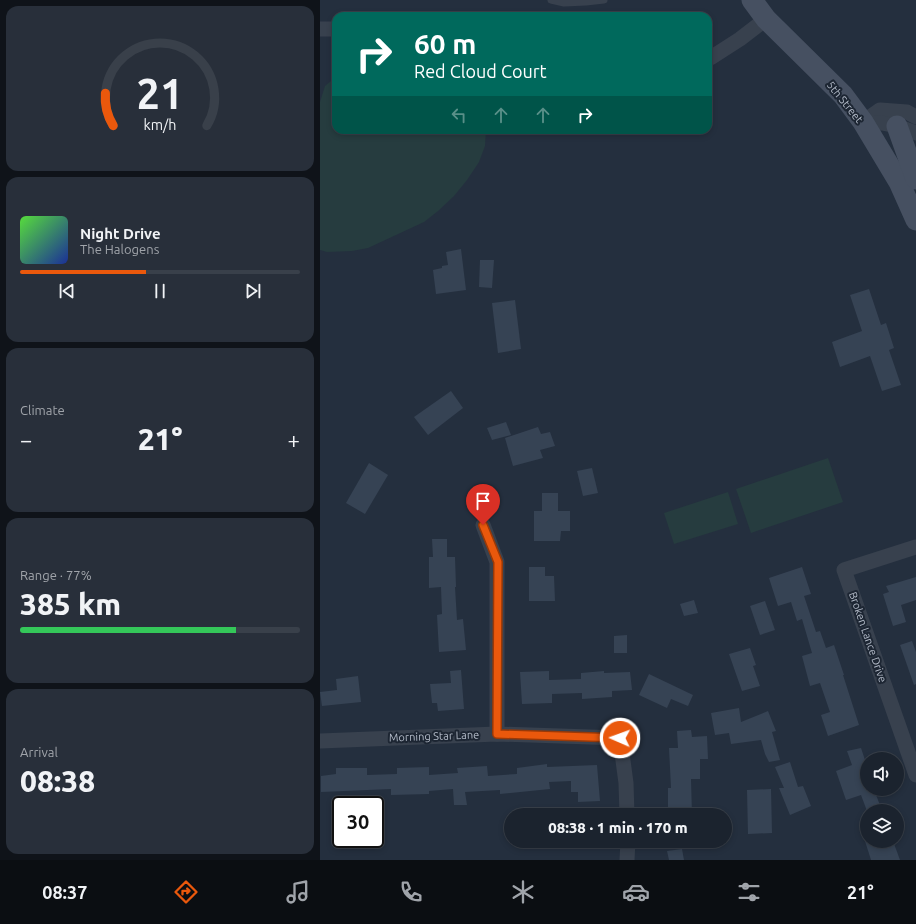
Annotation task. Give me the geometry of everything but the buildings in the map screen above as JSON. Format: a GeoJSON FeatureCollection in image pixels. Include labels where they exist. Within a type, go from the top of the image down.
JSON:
{"type":"FeatureCollection","features":[{"type":"Feature","properties":{"kind":"street","name":"5th Street"},"geometry":{"type":"LineString","coordinates":[[752,0],[766,19],[843,95],[863,122],[899,182],[916,220]]}},
{"type":"Feature","properties":{"kind":"street"},"geometry":{"type":"LineString","coordinates":[[712,57],[740,39],[766,19]]}},
{"type":"Feature","properties":{"kind":"street"},"geometry":{"type":"LineString","coordinates":[[320,29],[332,29]]}},
{"type":"Feature","properties":{"kind":"street"},"geometry":{"type":"LineString","coordinates":[[863,122],[880,110],[907,112],[916,117]]}},
{"type":"Feature","properties":{"kind":"street"},"geometry":{"type":"LineString","coordinates":[[863,122],[882,123],[907,130],[916,179]]}},
{"type":"Feature","properties":{"kind":"street"},"geometry":{"type":"LineString","coordinates":[[483,525],[498,562],[497,734]]}},
{"type":"Feature","properties":{"kind":"street","name":"Broken Lance Drive"},"geometry":{"type":"LineString","coordinates":[[916,547],[844,570],[916,775]]}},
{"type":"Feature","properties":{"kind":"street","name":"Morning Star Lane"},"geometry":{"type":"LineString","coordinates":[[320,740],[497,734],[620,738],[626,783],[627,808]]}},
{"type":"Feature","properties":{"kind":"street"},"geometry":{"type":"LineString","coordinates":[[628,848],[628,860]]}},
{"type":"Feature","properties":{"kind":"lane"},"geometry":{"type":"LineString","coordinates":[[551,0],[564,3],[604,0]]}},
{"type":"Feature","properties":{"kind":"green space"},"geometry":{"type":"Polygon","coordinates":[[[332,81],[332,134],[486,134],[485,146],[479,162],[454,196],[424,222],[368,248],[352,251],[327,252],[320,250],[320,102],[325,86],[332,81]]]}},
{"type":"Feature","properties":{"kind":"green space"},"geometry":{"type":"Polygon","coordinates":[[[828,458],[843,502],[751,533],[736,489],[828,458]]]}},
{"type":"Feature","properties":{"kind":"green space"},"geometry":{"type":"Polygon","coordinates":[[[728,492],[738,524],[674,544],[664,513],[728,492]]]}},
{"type":"Feature","properties":{"kind":"route"},"geometry":{"type":"LineString","coordinates":[[483,525],[498,562],[497,734],[620,738]]}}]}
